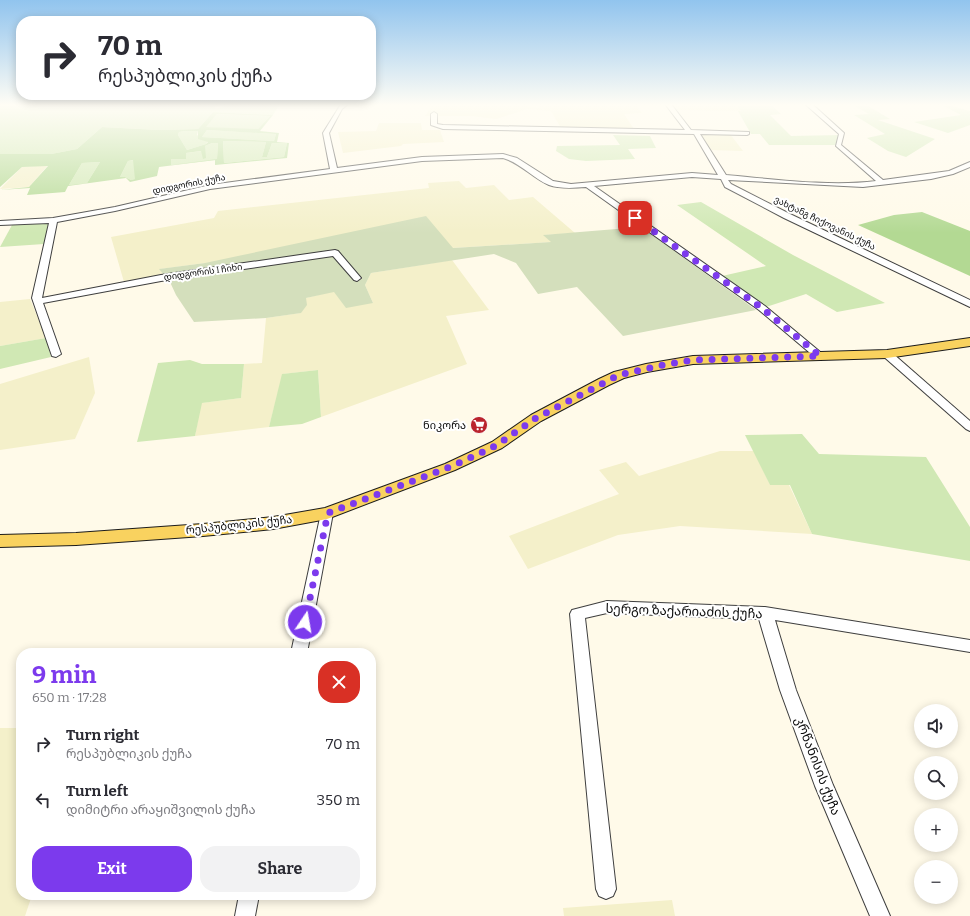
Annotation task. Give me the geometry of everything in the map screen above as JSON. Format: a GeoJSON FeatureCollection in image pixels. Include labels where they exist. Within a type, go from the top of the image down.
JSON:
{"type":"FeatureCollection","features":[{"type":"Feature","properties":{"kind":"main road","name":"რესპუბლიკის ქუჩა"},"geometry":{"type":"LineString","coordinates":[[0,541],[76,539],[203,530],[273,523],[328,513],[450,467],[477,455],[497,445],[536,418],[619,375],[660,365],[694,360],[887,354],[970,342]]}},
{"type":"Feature","properties":{"kind":"street"},"geometry":{"type":"LineString","coordinates":[[329,147],[334,172]]}},
{"type":"Feature","properties":{"kind":"street","name":"ვახტანგ ჩიქოვანის ქუჩა"},"geometry":{"type":"LineString","coordinates":[[702,147],[728,184],[787,216],[970,304]]}},
{"type":"Feature","properties":{"kind":"street"},"geometry":{"type":"LineString","coordinates":[[840,147],[882,183]]}},
{"type":"Feature","properties":{"kind":"street","name":"დიდგორის ქუჩა"},"geometry":{"type":"LineString","coordinates":[[0,223],[53,220],[210,187],[334,172],[422,159],[504,156],[515,159],[551,183],[563,186],[678,176],[722,176],[831,184],[882,183],[951,173],[970,164]]}},
{"type":"Feature","properties":{"kind":"street"},"geometry":{"type":"LineString","coordinates":[[588,185],[762,308],[820,356]]}},
{"type":"Feature","properties":{"kind":"street"},"geometry":{"type":"LineString","coordinates":[[53,220],[37,298],[56,354]]}},
{"type":"Feature","properties":{"kind":"street","name":"დიდგორის I ჩიხი"},"geometry":{"type":"LineString","coordinates":[[39,301],[162,278],[335,253],[358,278]]}},
{"type":"Feature","properties":{"kind":"street"},"geometry":{"type":"LineString","coordinates":[[887,354],[970,427]]}},
{"type":"Feature","properties":{"kind":"street"},"geometry":{"type":"LineString","coordinates":[[300,648],[328,513]]}},
{"type":"Feature","properties":{"kind":"street","name":"სერგო ზაქარიაძის ქუჩა"},"geometry":{"type":"LineString","coordinates":[[606,888],[577,614],[607,607],[765,613],[970,646]]}},
{"type":"Feature","properties":{"kind":"street","name":"კრწანისის ქუჩა"},"geometry":{"type":"LineString","coordinates":[[765,613],[788,690],[821,778],[880,916]]}},
{"type":"Feature","properties":{"kind":"street"},"geometry":{"type":"LineString","coordinates":[[245,916],[248,900]]}},
{"type":"Feature","properties":{"kind":"shaded area"},"geometry":{"type":"Polygon","coordinates":[[[342,147],[395,147],[343,153],[342,147]]]}},
{"type":"Feature","properties":{"kind":"shaded area"},"geometry":{"type":"Polygon","coordinates":[[[707,147],[740,147],[743,151],[709,150],[707,147]]]}},
{"type":"Feature","properties":{"kind":"shaded area"},"geometry":{"type":"Polygon","coordinates":[[[48,165],[29,187],[0,189],[22,167],[48,165]]]}},
{"type":"Feature","properties":{"kind":"shaded area"},"geometry":{"type":"Polygon","coordinates":[[[459,181],[466,188],[494,185],[509,200],[533,197],[575,233],[544,235],[552,242],[205,263],[160,269],[164,276],[124,282],[111,237],[214,218],[218,211],[429,188],[428,183],[459,181]]]}},
{"type":"Feature","properties":{"kind":"shaded area"},"geometry":{"type":"Polygon","coordinates":[[[452,260],[489,310],[446,316],[467,364],[321,417],[318,370],[283,374],[269,427],[195,436],[201,403],[241,398],[244,364],[262,363],[266,318],[300,313],[306,298],[334,291],[373,303],[365,285],[371,273],[452,260]]]}},
{"type":"Feature","properties":{"kind":"shaded area"},"geometry":{"type":"Polygon","coordinates":[[[30,299],[46,338],[0,346],[0,302],[30,299]]]}},
{"type":"Feature","properties":{"kind":"shaded area"},"geometry":{"type":"Polygon","coordinates":[[[89,357],[95,393],[75,439],[0,450],[0,384],[89,357]]]}},
{"type":"Feature","properties":{"kind":"shaded area"},"geometry":{"type":"Polygon","coordinates":[[[720,451],[754,451],[770,485],[789,485],[812,534],[680,526],[618,535],[528,569],[509,536],[619,494],[599,470],[626,462],[639,476],[720,451]]]}},
{"type":"Feature","properties":{"kind":"shaded area"},"geometry":{"type":"Polygon","coordinates":[[[0,728],[16,728],[16,900],[30,900],[25,916],[0,916],[0,728]]]}},
{"type":"Feature","properties":{"kind":"shaded area"},"geometry":{"type":"Polygon","coordinates":[[[672,900],[675,916],[564,916],[563,908],[672,900]]]}},
{"type":"Feature","properties":{"kind":"green space"},"geometry":{"type":"Polygon","coordinates":[[[0,147],[80,147],[77,149],[51,154],[0,154],[0,147]]]}},
{"type":"Feature","properties":{"kind":"green space"},"geometry":{"type":"Polygon","coordinates":[[[80,147],[185,147],[187,150],[197,147],[205,147],[206,158],[203,159],[201,151],[186,153],[186,159],[171,159],[171,165],[217,159],[218,147],[223,147],[224,163],[284,157],[286,147],[289,147],[287,158],[215,165],[215,160],[159,167],[157,176],[130,182],[126,178],[68,186],[65,192],[27,195],[30,188],[0,190],[29,187],[48,166],[22,167],[0,187],[0,154],[51,154],[77,149],[80,147]],[[133,160],[128,161],[120,177],[125,177],[131,180],[135,179],[133,160]],[[100,162],[82,163],[69,185],[87,183],[100,162]]]}},
{"type":"Feature","properties":{"kind":"green space"},"geometry":{"type":"Polygon","coordinates":[[[185,147],[197,147],[187,150],[185,147]]]}},
{"type":"Feature","properties":{"kind":"green space"},"geometry":{"type":"Polygon","coordinates":[[[205,147],[218,147],[217,160],[171,165],[171,159],[186,159],[186,153],[202,151],[205,158],[205,147]]]}},
{"type":"Feature","properties":{"kind":"green space"},"geometry":{"type":"Polygon","coordinates":[[[223,147],[265,147],[262,157],[267,157],[271,147],[286,147],[284,157],[224,163],[223,147]]]}},
{"type":"Feature","properties":{"kind":"green space"},"geometry":{"type":"Polygon","coordinates":[[[265,147],[271,147],[267,157],[262,157],[265,147]]]}},
{"type":"Feature","properties":{"kind":"green space"},"geometry":{"type":"Polygon","coordinates":[[[557,147],[655,147],[656,148],[628,149],[635,159],[586,161],[569,159],[556,151],[557,147]]]}},
{"type":"Feature","properties":{"kind":"green space"},"geometry":{"type":"Polygon","coordinates":[[[881,147],[923,147],[906,157],[888,151],[881,147]]]}},
{"type":"Feature","properties":{"kind":"green space"},"geometry":{"type":"Polygon","coordinates":[[[134,160],[136,179],[131,180],[125,177],[120,177],[128,161],[134,160]]]}},
{"type":"Feature","properties":{"kind":"green space"},"geometry":{"type":"Polygon","coordinates":[[[100,162],[87,183],[69,185],[82,163],[100,162]]]}},
{"type":"Feature","properties":{"kind":"green space"},"geometry":{"type":"Polygon","coordinates":[[[701,202],[793,255],[885,303],[837,312],[806,294],[766,307],[722,276],[766,266],[677,205],[701,202]]]}},
{"type":"Feature","properties":{"kind":"green space"},"geometry":{"type":"Polygon","coordinates":[[[922,212],[970,231],[970,276],[858,225],[894,215],[922,212]]]}},
{"type":"Feature","properties":{"kind":"green space"},"geometry":{"type":"Polygon","coordinates":[[[426,216],[453,248],[551,242],[543,235],[641,227],[756,310],[623,336],[577,287],[538,294],[516,263],[494,254],[371,273],[365,285],[373,303],[346,308],[334,292],[306,298],[307,305],[301,313],[266,318],[194,322],[176,295],[170,282],[159,269],[205,263],[426,216]]]}},
{"type":"Feature","properties":{"kind":"green space"},"geometry":{"type":"Polygon","coordinates":[[[50,223],[44,244],[0,247],[12,225],[50,223]]]}},
{"type":"Feature","properties":{"kind":"green space"},"geometry":{"type":"Polygon","coordinates":[[[46,338],[51,357],[0,369],[0,346],[46,338]]]}},
{"type":"Feature","properties":{"kind":"green space"},"geometry":{"type":"Polygon","coordinates":[[[190,360],[202,364],[244,364],[241,398],[202,403],[195,436],[137,442],[158,363],[190,360]]]}},
{"type":"Feature","properties":{"kind":"green space"},"geometry":{"type":"Polygon","coordinates":[[[318,370],[321,417],[302,424],[269,427],[282,374],[318,370]]]}},
{"type":"Feature","properties":{"kind":"green space"},"geometry":{"type":"Polygon","coordinates":[[[802,434],[819,454],[926,457],[970,527],[970,561],[812,534],[790,485],[770,485],[745,435],[802,434]]]}},
{"type":"Feature","properties":{"kind":"place","name":"ნიკორა"},"geometry":{"type":"Point","coordinates":[479,425]}},
{"type":"Feature","properties":{"kind":"route"},"geometry":{"type":"LineString","coordinates":[[305,622],[328,513],[450,467],[485,451],[497,445],[536,418],[619,375],[646,368],[694,360],[774,356],[820,356],[762,308],[635,218]]}}]}
